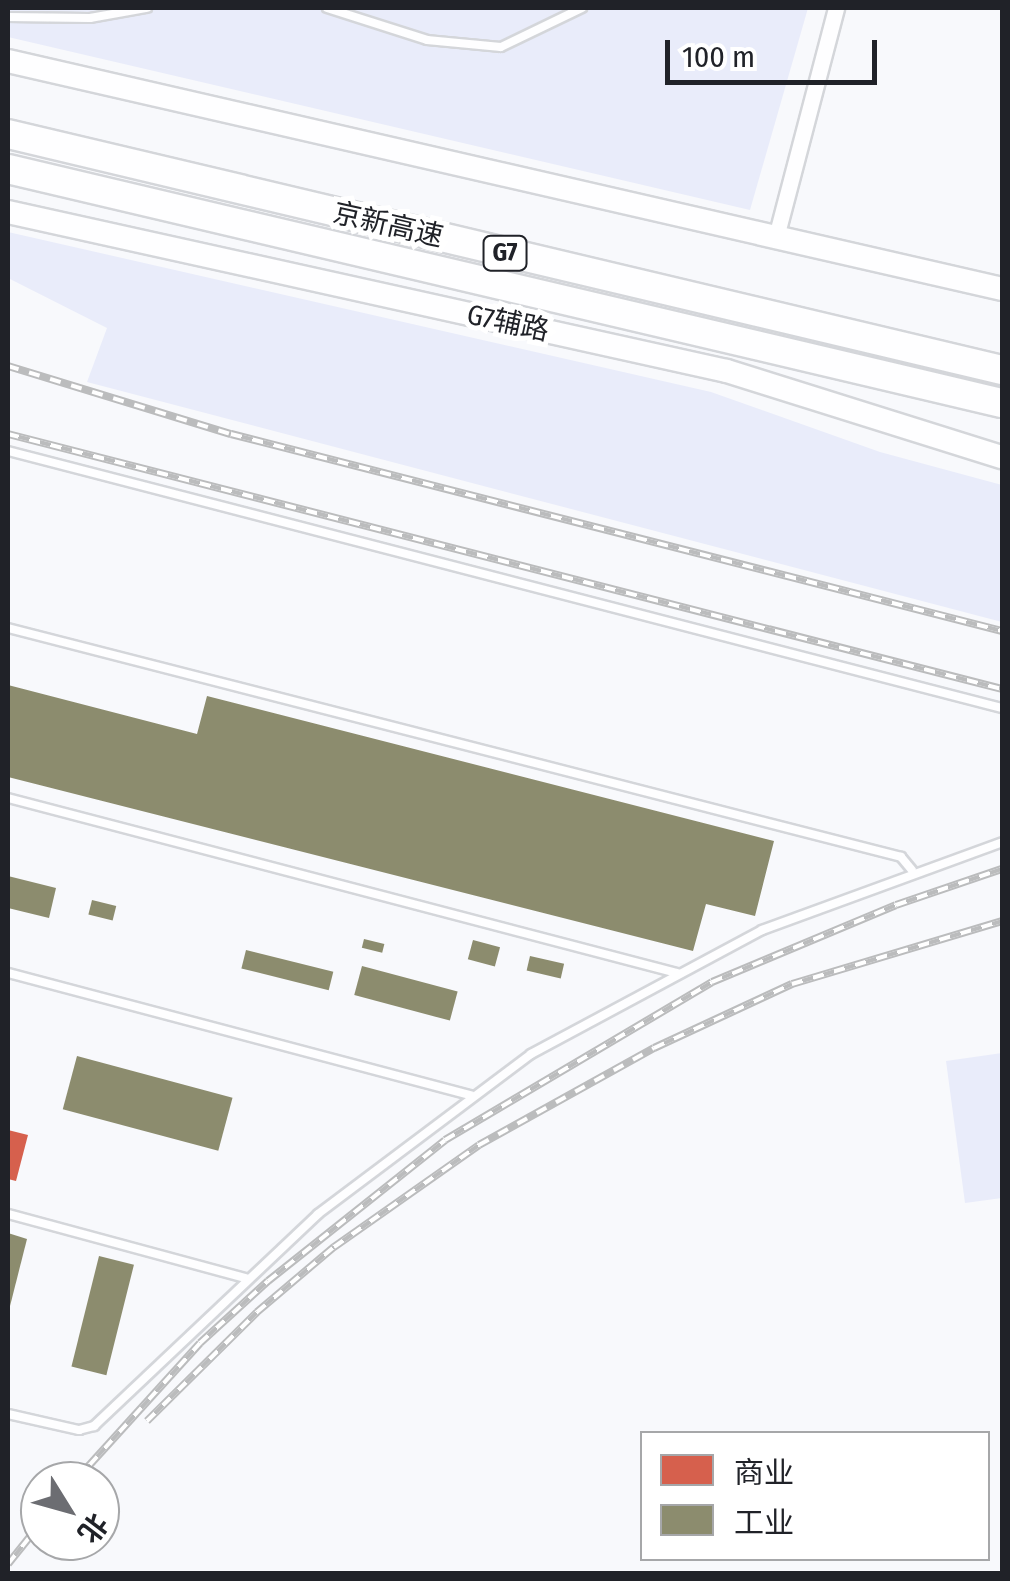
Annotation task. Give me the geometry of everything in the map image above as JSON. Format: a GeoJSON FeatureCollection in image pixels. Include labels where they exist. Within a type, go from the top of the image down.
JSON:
{"type":"FeatureCollection","features":[{"type":"Feature","properties":{"kind":"highway","name":"京新高速"},"geometry":{"type":"LineString","coordinates":[[8,134],[1002,370]]}},
{"type":"Feature","properties":{"kind":"highway","name":"京新高速"},"geometry":{"type":"LineString","coordinates":[[8,169],[1002,403]]}},
{"type":"Feature","properties":{"kind":"highway"},"geometry":{"type":"LineString","coordinates":[[933,354],[1002,357]]}},
{"type":"Feature","properties":{"kind":"highway"},"geometry":{"type":"LineString","coordinates":[[915,384],[1002,416]]}},
{"type":"Feature","properties":{"kind":"street"},"geometry":{"type":"LineString","coordinates":[[776,237],[836,8]]}},
{"type":"Feature","properties":{"kind":"street"},"geometry":{"type":"LineString","coordinates":[[8,61],[1002,290]]}},
{"type":"Feature","properties":{"kind":"street","name":"G7辅路"},"geometry":{"type":"LineString","coordinates":[[8,212],[727,371],[1002,456]]}},
{"type":"Feature","properties":{"kind":"lane"},"geometry":{"type":"LineString","coordinates":[[8,17],[90,18],[147,8]]}},
{"type":"Feature","properties":{"kind":"lane"},"geometry":{"type":"LineString","coordinates":[[327,8],[427,40],[502,47],[582,8]]}},
{"type":"Feature","properties":{"kind":"lane"},"geometry":{"type":"LineString","coordinates":[[8,450],[1002,708]]}},
{"type":"Feature","properties":{"kind":"lane"},"geometry":{"type":"LineString","coordinates":[[8,628],[902,856],[912,870]]}},
{"type":"Feature","properties":{"kind":"lane"},"geometry":{"type":"LineString","coordinates":[[8,798],[677,973]]}},
{"type":"Feature","properties":{"kind":"lane"},"geometry":{"type":"LineString","coordinates":[[8,1414],[79,1430],[94,1426],[246,1278],[471,1095],[531,1054],[677,973],[912,870],[1002,842]]}},
{"type":"Feature","properties":{"kind":"lane"},"geometry":{"type":"LineString","coordinates":[[8,972],[471,1095]]}},
{"type":"Feature","properties":{"kind":"lane"},"geometry":{"type":"LineString","coordinates":[[8,1214],[246,1278]]}},
{"type":"Feature","properties":{"kind":"shaded area"},"geometry":{"type":"Polygon","coordinates":[[[8,8],[808,8],[750,210],[8,37],[8,8]]]}},
{"type":"Feature","properties":{"kind":"shaded area"},"geometry":{"type":"Polygon","coordinates":[[[8,232],[711,392],[880,452],[1002,485],[1002,622],[87,382],[107,328],[8,278],[8,232]]]}},
{"type":"Feature","properties":{"kind":"shaded area"},"geometry":{"type":"Polygon","coordinates":[[[1002,1053],[1002,1198],[965,1203],[946,1061],[1002,1053]]]}},
{"type":"Feature","properties":{"kind":"building: 商业"},"geometry":{"type":"Polygon","coordinates":[[[8,1130],[28,1135],[16,1181],[8,1179],[8,1130]]]}},
{"type":"Feature","properties":{"kind":"building: 工业"},"geometry":{"type":"Polygon","coordinates":[[[8,685],[197,734],[207,696],[774,841],[755,916],[706,904],[693,951],[8,777],[8,685]]]}},
{"type":"Feature","properties":{"kind":"building: 工业"},"geometry":{"type":"Polygon","coordinates":[[[8,876],[56,888],[49,918],[8,908],[8,876]]]}},
{"type":"Feature","properties":{"kind":"building: 工业"},"geometry":{"type":"Polygon","coordinates":[[[92,900],[116,906],[113,921],[88,915],[92,900]]]}},
{"type":"Feature","properties":{"kind":"building: 工业"},"geometry":{"type":"Polygon","coordinates":[[[364,939],[384,944],[382,953],[362,948],[364,939]]]}},
{"type":"Feature","properties":{"kind":"building: 工业"},"geometry":{"type":"Polygon","coordinates":[[[473,940],[500,947],[495,967],[468,959],[473,940]]]}},
{"type":"Feature","properties":{"kind":"building: 工业"},"geometry":{"type":"Polygon","coordinates":[[[246,950],[333,972],[329,990],[241,968],[246,950]]]}},
{"type":"Feature","properties":{"kind":"building: 工业"},"geometry":{"type":"Polygon","coordinates":[[[530,956],[564,964],[561,978],[527,971],[530,956]]]}},
{"type":"Feature","properties":{"kind":"building: 工业"},"geometry":{"type":"Polygon","coordinates":[[[362,966],[458,992],[450,1021],[354,995],[362,966]]]}},
{"type":"Feature","properties":{"kind":"building: 工业"},"geometry":{"type":"Polygon","coordinates":[[[77,1056],[233,1098],[218,1151],[63,1109],[77,1056]]]}},
{"type":"Feature","properties":{"kind":"building: 工业"},"geometry":{"type":"Polygon","coordinates":[[[8,1233],[27,1239],[9,1310],[8,1309],[8,1233]]]}},
{"type":"Feature","properties":{"kind":"building: 工业"},"geometry":{"type":"Polygon","coordinates":[[[99,1256],[134,1265],[106,1375],[71,1367],[99,1256]]]}},
{"type":"Feature","properties":{"kind":"railway"},"geometry":{"type":"LineString","coordinates":[[8,366],[231,434],[1002,631]]}},
{"type":"Feature","properties":{"kind":"railway"},"geometry":{"type":"LineString","coordinates":[[8,434],[1002,689]]}},
{"type":"Feature","properties":{"kind":"railway"},"geometry":{"type":"LineString","coordinates":[[93,1461],[200,1343],[268,1281],[445,1140],[712,982],[896,905],[1002,869]]}},
{"type":"Feature","properties":{"kind":"railway"},"geometry":{"type":"LineString","coordinates":[[147,1421],[257,1312],[334,1247],[479,1145],[654,1048],[792,984],[1002,921]]}},
{"type":"Feature","properties":{"kind":"railway"},"geometry":{"type":"LineString","coordinates":[[8,1564],[20,1549]]}}]}
